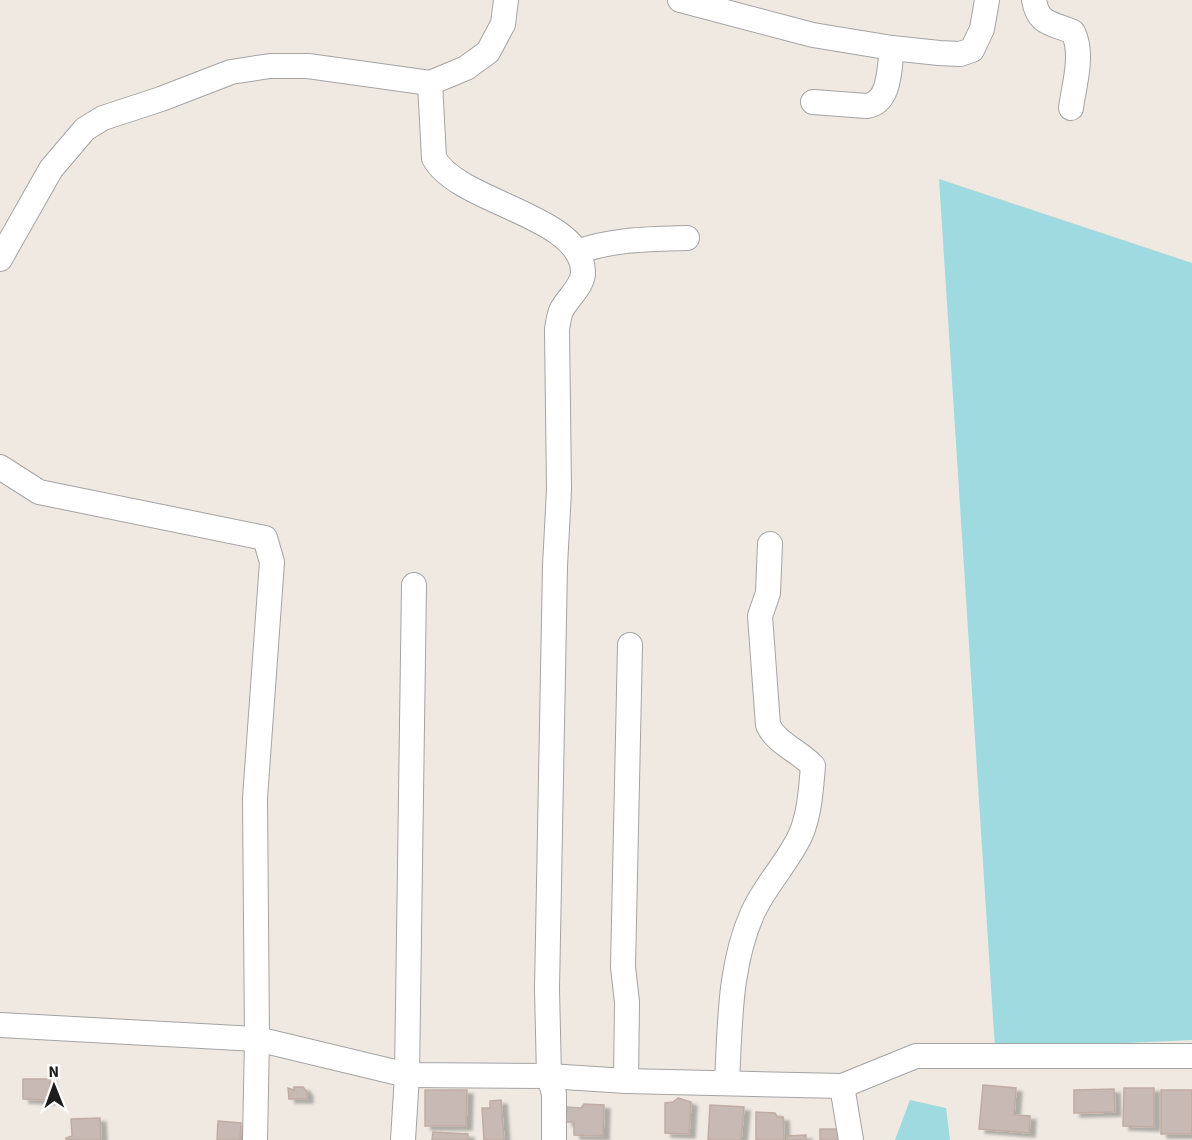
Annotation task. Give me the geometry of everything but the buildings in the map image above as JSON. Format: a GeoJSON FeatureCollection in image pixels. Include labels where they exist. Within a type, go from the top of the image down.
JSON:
{"type":"FeatureCollection","features":[{"type":"Feature","properties":{"kind":"street"},"geometry":{"type":"LineString","coordinates":[[0,259],[51,169],[85,129],[103,118],[231,72],[270,66],[308,66],[430,83],[466,68],[488,52],[503,24],[506,0]]}},
{"type":"Feature","properties":{"kind":"street"},"geometry":{"type":"LineString","coordinates":[[680,0],[813,35],[892,48],[960,54],[972,50],[982,29],[987,0]]}},
{"type":"Feature","properties":{"kind":"street"},"geometry":{"type":"LineString","coordinates":[[1034,0],[1036,11],[1042,20],[1073,32],[1076,38],[1077,64],[1071,108]]}},
{"type":"Feature","properties":{"kind":"street"},"geometry":{"type":"LineString","coordinates":[[813,102],[875,105],[887,86],[892,48]]}},
{"type":"Feature","properties":{"kind":"street"},"geometry":{"type":"LineString","coordinates":[[430,83],[434,158],[440,168],[468,187],[550,227],[570,243],[577,252],[583,270],[581,280],[561,311],[557,329],[560,490],[555,566],[547,989],[549,1076],[554,1094],[554,1140]]}},
{"type":"Feature","properties":{"kind":"street"},"geometry":{"type":"LineString","coordinates":[[577,252],[596,245],[627,239],[687,238]]}},
{"type":"Feature","properties":{"kind":"street"},"geometry":{"type":"LineString","coordinates":[[0,467],[39,492],[266,538],[272,562],[255,798],[257,1039],[255,1140]]}},
{"type":"Feature","properties":{"kind":"street"},"geometry":{"type":"LineString","coordinates":[[728,1083],[731,1010],[737,959],[753,911],[801,834],[809,810],[813,766],[804,756],[772,734],[768,725],[760,616],[768,593],[770,544]]}},
{"type":"Feature","properties":{"kind":"street"},"geometry":{"type":"LineString","coordinates":[[403,1140],[407,1075],[414,585]]}},
{"type":"Feature","properties":{"kind":"street"},"geometry":{"type":"LineString","coordinates":[[626,1081],[627,1002],[623,967],[630,645]]}},
{"type":"Feature","properties":{"kind":"street"},"geometry":{"type":"LineString","coordinates":[[0,1025],[257,1039],[407,1075],[549,1076],[626,1081],[842,1086],[915,1056],[1192,1056]]}},
{"type":"Feature","properties":{"kind":"street"},"geometry":{"type":"LineString","coordinates":[[842,1086],[851,1140]]}},
{"type":"Feature","properties":{"kind":"water"},"geometry":{"type":"Polygon","coordinates":[[[939,179],[1192,263],[1192,1040],[995,1049],[939,179]]]}},
{"type":"Feature","properties":{"kind":"water"},"geometry":{"type":"Polygon","coordinates":[[[910,1100],[946,1108],[950,1140],[895,1140],[910,1100]]]}}]}
